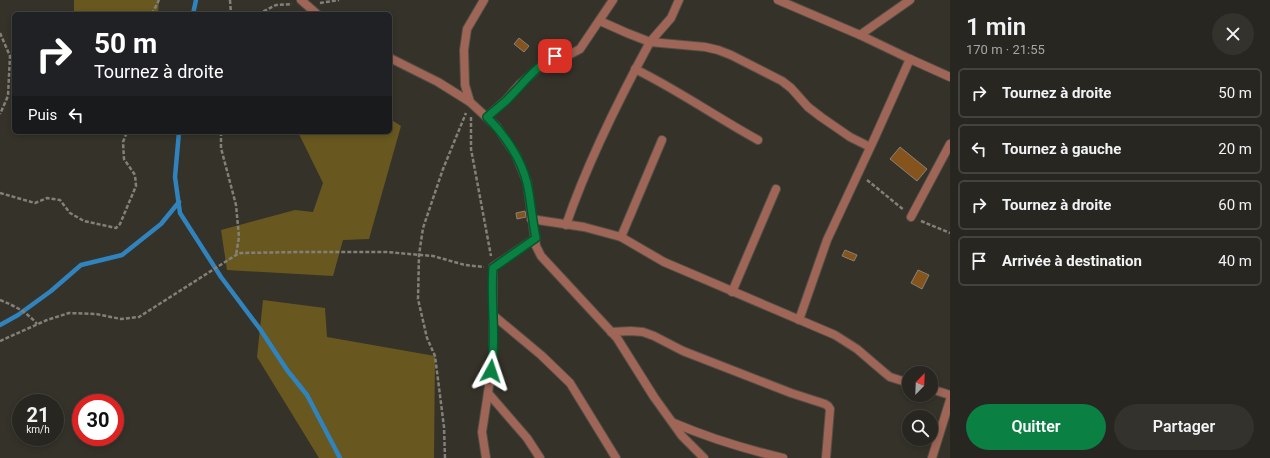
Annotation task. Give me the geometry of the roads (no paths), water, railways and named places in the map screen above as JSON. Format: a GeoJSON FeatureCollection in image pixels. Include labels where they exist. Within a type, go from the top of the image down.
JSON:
{"type":"FeatureCollection","features":[{"type":"Feature","properties":{"kind":"street"},"geometry":{"type":"LineString","coordinates":[[301,0],[315,12]]}},
{"type":"Feature","properties":{"kind":"street"},"geometry":{"type":"LineString","coordinates":[[470,102],[466,85],[465,43],[467,29],[484,0]]}},
{"type":"Feature","properties":{"kind":"street"},"geometry":{"type":"LineString","coordinates":[[487,117],[506,100],[520,84],[547,61],[555,56],[565,57],[580,49],[613,0]]}},
{"type":"Feature","properties":{"kind":"street"},"geometry":{"type":"LineString","coordinates":[[566,225],[577,192],[599,142],[635,69],[650,42],[671,18],[679,0]]}},
{"type":"Feature","properties":{"kind":"street"},"geometry":{"type":"LineString","coordinates":[[778,0],[860,35],[950,77]]}},
{"type":"Feature","properties":{"kind":"street"},"geometry":{"type":"LineString","coordinates":[[860,35],[910,0]]}},
{"type":"Feature","properties":{"kind":"street"},"geometry":{"type":"LineString","coordinates":[[600,21],[650,42],[705,47],[732,55],[782,81],[791,88],[808,107],[821,117],[850,137],[870,147]]}},
{"type":"Feature","properties":{"kind":"street"},"geometry":{"type":"LineString","coordinates":[[392,59],[438,82],[470,102],[497,127],[516,155],[527,182],[536,246],[541,256],[617,338],[654,397],[682,436],[704,458]]}},
{"type":"Feature","properties":{"kind":"street"},"geometry":{"type":"LineString","coordinates":[[799,320],[827,240],[910,59]]}},
{"type":"Feature","properties":{"kind":"street"},"geometry":{"type":"LineString","coordinates":[[635,69],[671,88],[723,121],[758,140]]}},
{"type":"Feature","properties":{"kind":"street"},"geometry":{"type":"LineString","coordinates":[[621,237],[662,140]]}},
{"type":"Feature","properties":{"kind":"street"},"geometry":{"type":"LineString","coordinates":[[911,216],[950,144]]}},
{"type":"Feature","properties":{"kind":"street"},"geometry":{"type":"LineString","coordinates":[[732,292],[776,189]]}},
{"type":"Feature","properties":{"kind":"street"},"geometry":{"type":"LineString","coordinates":[[531,219],[584,227],[621,237],[664,262],[835,335],[847,342],[884,373],[890,377],[902,381]]}},
{"type":"Feature","properties":{"kind":"street"},"geometry":{"type":"LineString","coordinates":[[486,458],[482,432],[493,360],[493,268],[536,238]]}},
{"type":"Feature","properties":{"kind":"street"},"geometry":{"type":"LineString","coordinates":[[493,315],[541,355],[570,383],[616,458]]}},
{"type":"Feature","properties":{"kind":"street"},"geometry":{"type":"LineString","coordinates":[[611,332],[643,332],[683,351],[791,394],[825,404],[830,409],[826,458]]}},
{"type":"Feature","properties":{"kind":"street"},"geometry":{"type":"LineString","coordinates":[[938,391],[950,395]]}},
{"type":"Feature","properties":{"kind":"street"},"geometry":{"type":"LineString","coordinates":[[488,393],[527,438],[540,458]]}},
{"type":"Feature","properties":{"kind":"street"},"geometry":{"type":"LineString","coordinates":[[932,458],[950,400]]}},
{"type":"Feature","properties":{"kind":"street"},"geometry":{"type":"LineString","coordinates":[[672,422],[707,437],[783,458]]}},
{"type":"Feature","properties":{"kind":"street"},"geometry":{"type":"LineString","coordinates":[[484,443],[494,458]]}},
{"type":"Feature","properties":{"kind":"waterway"},"geometry":{"type":"LineString","coordinates":[[193,12],[196,0]]}},
{"type":"Feature","properties":{"kind":"waterway"},"geometry":{"type":"LineString","coordinates":[[179,134],[175,177],[180,213],[221,277],[260,329],[287,370],[307,395],[340,458]]}},
{"type":"Feature","properties":{"kind":"waterway"},"geometry":{"type":"LineString","coordinates":[[0,325],[18,315],[51,291],[81,265],[122,255],[161,224],[179,202]]}}]}
